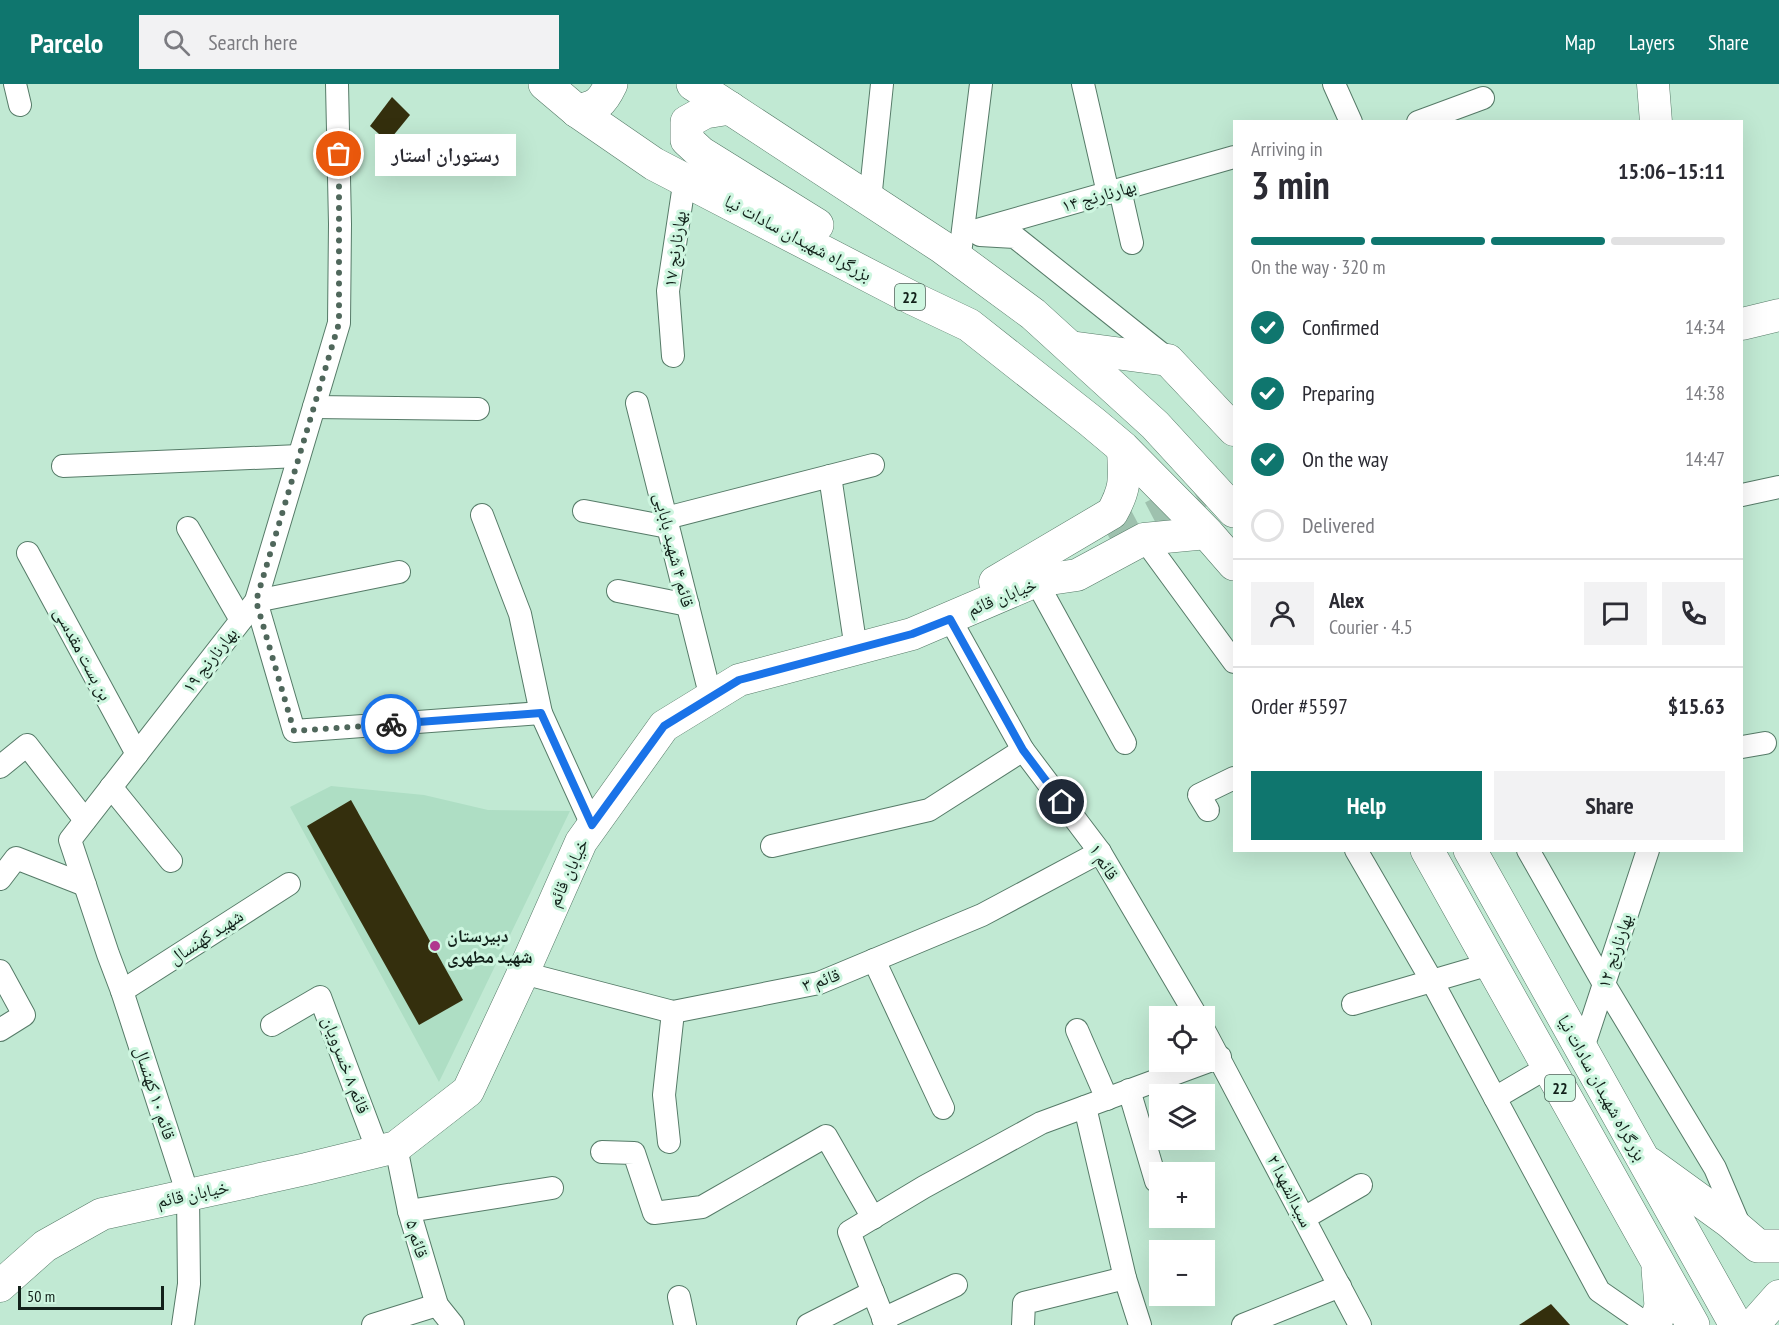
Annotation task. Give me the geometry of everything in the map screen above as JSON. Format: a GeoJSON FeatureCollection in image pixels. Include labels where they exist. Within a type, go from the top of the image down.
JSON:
{"type":"FeatureCollection","features":[{"type":"Feature","properties":{"kind":"highway","name":"بزرگراه شهیدان سادات نیا"},"geometry":{"type":"LineString","coordinates":[[545,84],[577,111],[654,164],[685,178],[914,299],[969,325],[1123,448],[1207,533],[1233,563]]}},
{"type":"Feature","properties":{"kind":"highway"},"geometry":{"type":"LineString","coordinates":[[577,111],[592,108],[605,98],[610,84]]}},
{"type":"Feature","properties":{"kind":"highway"},"geometry":{"type":"LineString","coordinates":[[693,84],[870,200],[961,247],[1155,425],[1233,510]]}},
{"type":"Feature","properties":{"kind":"highway"},"geometry":{"type":"LineString","coordinates":[[730,108],[705,112],[687,122],[687,140],[701,153],[826,231],[914,299]]}},
{"type":"Feature","properties":{"kind":"highway","name":"بزرگراه شهیدان سادات نیا"},"geometry":{"type":"LineString","coordinates":[[1428,852],[1693,1325]]}},
{"type":"Feature","properties":{"kind":"highway","name":"بزرگراه شهیدان سادات نیا"},"geometry":{"type":"LineString","coordinates":[[1471,852],[1643,1160],[1746,1324]]}},
{"type":"Feature","properties":{"kind":"highway"},"geometry":{"type":"LineString","coordinates":[[1643,1160],[1675,1181],[1758,1246],[1779,1246]]}},
{"type":"Feature","properties":{"kind":"highway"},"geometry":{"type":"LineString","coordinates":[[1655,1325],[1661,1306],[1657,1261]]}},
{"type":"Feature","properties":{"kind":"street","name":"بهارنارنج ۱۹"},"geometry":{"type":"LineString","coordinates":[[122,991],[70,840],[256,601],[339,323],[338,84]]}},
{"type":"Feature","properties":{"kind":"street"},"geometry":{"type":"LineString","coordinates":[[870,200],[882,84]]}},
{"type":"Feature","properties":{"kind":"street"},"geometry":{"type":"LineString","coordinates":[[981,84],[961,247],[1016,237],[1168,360],[1233,429]]}},
{"type":"Feature","properties":{"kind":"street"},"geometry":{"type":"LineString","coordinates":[[1083,84],[1114,191],[1132,243]]}},
{"type":"Feature","properties":{"kind":"street"},"geometry":{"type":"LineString","coordinates":[[1334,84],[1350,120]]}},
{"type":"Feature","properties":{"kind":"street"},"geometry":{"type":"LineString","coordinates":[[1653,84],[1656,120]]}},
{"type":"Feature","properties":{"kind":"street"},"geometry":{"type":"LineString","coordinates":[[1423,120],[1483,98]]}},
{"type":"Feature","properties":{"kind":"street","name":"بهارنارنج ۱۴"},"geometry":{"type":"LineString","coordinates":[[961,247],[1114,191],[1233,157]]}},
{"type":"Feature","properties":{"kind":"street","name":"بهارنارنج ۱۷"},"geometry":{"type":"LineString","coordinates":[[673,356],[668,291],[685,178]]}},
{"type":"Feature","properties":{"kind":"street"},"geometry":{"type":"LineString","coordinates":[[1743,324],[1779,315]]}},
{"type":"Feature","properties":{"kind":"street"},"geometry":{"type":"LineString","coordinates":[[1070,347],[1168,360]]}},
{"type":"Feature","properties":{"kind":"street","name":"قائم ۴ شهید بابایی"},"geometry":{"type":"LineString","coordinates":[[637,403],[711,698]]}},
{"type":"Feature","properties":{"kind":"street"},"geometry":{"type":"LineString","coordinates":[[314,407],[478,409]]}},
{"type":"Feature","properties":{"kind":"street"},"geometry":{"type":"LineString","coordinates":[[950,619],[971,596],[1112,513],[1122,495],[1123,448]]}},
{"type":"Feature","properties":{"kind":"street"},"geometry":{"type":"LineString","coordinates":[[63,466],[299,456]]}},
{"type":"Feature","properties":{"kind":"street"},"geometry":{"type":"LineString","coordinates":[[584,511],[667,523],[873,465]]}},
{"type":"Feature","properties":{"kind":"street"},"geometry":{"type":"LineString","coordinates":[[830,476],[856,649]]}},
{"type":"Feature","properties":{"kind":"street"},"geometry":{"type":"LineString","coordinates":[[1743,495],[1779,487]]}},
{"type":"Feature","properties":{"kind":"street"},"geometry":{"type":"LineString","coordinates":[[482,515],[520,614],[541,713],[592,825]]}},
{"type":"Feature","properties":{"kind":"street"},"geometry":{"type":"LineString","coordinates":[[188,528],[241,620]]}},
{"type":"Feature","properties":{"kind":"street","name":"خیابان قائم"},"geometry":{"type":"LineString","coordinates":[[0,1286],[45,1246],[102,1214],[387,1149],[468,1091],[580,842],[664,726],[739,680],[912,634],[1036,581],[1077,575],[1144,538],[1207,533]]}},
{"type":"Feature","properties":{"kind":"street"},"geometry":{"type":"LineString","coordinates":[[1144,538],[1233,661]]}},
{"type":"Feature","properties":{"kind":"street"},"geometry":{"type":"LineString","coordinates":[[1110,539],[1036,581],[1125,743]]}},
{"type":"Feature","properties":{"kind":"street","name":"بن بست مقدسی"},"geometry":{"type":"LineString","coordinates":[[28,553],[137,754]]}},
{"type":"Feature","properties":{"kind":"street"},"geometry":{"type":"LineString","coordinates":[[399,572],[256,601],[294,731],[541,713]]}},
{"type":"Feature","properties":{"kind":"street"},"geometry":{"type":"LineString","coordinates":[[618,591],[688,605]]}},
{"type":"Feature","properties":{"kind":"street","name":"قائم ۱"},"geometry":{"type":"LineString","coordinates":[[950,619],[1023,750],[1100,852],[1191,1006]]}},
{"type":"Feature","properties":{"kind":"street"},"geometry":{"type":"LineString","coordinates":[[1743,747],[1765,743]]}},
{"type":"Feature","properties":{"kind":"street"},"geometry":{"type":"LineString","coordinates":[[0,767],[27,745],[86,820]]}},
{"type":"Feature","properties":{"kind":"street"},"geometry":{"type":"LineString","coordinates":[[772,846],[929,810],[1023,750]]}},
{"type":"Feature","properties":{"kind":"street"},"geometry":{"type":"LineString","coordinates":[[1208,810],[1199,795],[1233,778]]}},
{"type":"Feature","properties":{"kind":"street"},"geometry":{"type":"LineString","coordinates":[[111,787],[171,861]]}},
{"type":"Feature","properties":{"kind":"street","name":"قائم ۳"},"geometry":{"type":"LineString","coordinates":[[523,973],[673,1012],[819,983],[982,915],[1100,852]]}},
{"type":"Feature","properties":{"kind":"street"},"geometry":{"type":"LineString","coordinates":[[1357,852],[1432,981],[1599,1291],[1647,1325]]}},
{"type":"Feature","properties":{"kind":"street"},"geometry":{"type":"LineString","coordinates":[[1529,852],[1604,984],[1715,1168],[1742,1233]]}},
{"type":"Feature","properties":{"kind":"street","name":"بهارنارنج ۱۲"},"geometry":{"type":"LineString","coordinates":[[1582,1051],[1647,852]]}},
{"type":"Feature","properties":{"kind":"street"},"geometry":{"type":"LineString","coordinates":[[0,879],[16,858],[85,885]]}},
{"type":"Feature","properties":{"kind":"street","name":"شهید کهنسال"},"geometry":{"type":"LineString","coordinates":[[122,991],[290,884]]}},
{"type":"Feature","properties":{"kind":"street"},"geometry":{"type":"LineString","coordinates":[[874,960],[943,1108]]}},
{"type":"Feature","properties":{"kind":"street"},"geometry":{"type":"LineString","coordinates":[[1353,1004],[1491,964]]}},
{"type":"Feature","properties":{"kind":"street"},"geometry":{"type":"LineString","coordinates":[[0,971],[24,1015],[0,1029]]}},
{"type":"Feature","properties":{"kind":"street","name":"قائم ۱۰ کهنسال"},"geometry":{"type":"LineString","coordinates":[[122,991],[188,1195],[189,1284],[183,1325]]}},
{"type":"Feature","properties":{"kind":"street","name":"قائم ۸ خسرویان"},"geometry":{"type":"LineString","coordinates":[[272,1025],[320,997],[387,1149]]}},
{"type":"Feature","properties":{"kind":"street"},"geometry":{"type":"LineString","coordinates":[[669,1142],[664,1095],[673,1012]]}},
{"type":"Feature","properties":{"kind":"street"},"geometry":{"type":"LineString","coordinates":[[1077,1030],[1107,1099]]}},
{"type":"Feature","properties":{"kind":"street"},"geometry":{"type":"LineString","coordinates":[[956,1285],[884,1322],[849,1232],[924,1187],[1041,1124],[1220,1057],[1215,1049]]}},
{"type":"Feature","properties":{"kind":"street","name":"سیدالشهدا ۲"},"geometry":{"type":"LineString","coordinates":[[1220,1057],[1360,1325]]}},
{"type":"Feature","properties":{"kind":"street"},"geometry":{"type":"LineString","coordinates":[[1495,1098],[1548,1067]]}},
{"type":"Feature","properties":{"kind":"street"},"geometry":{"type":"LineString","coordinates":[[1129,1090],[1150,1162]]}},
{"type":"Feature","properties":{"kind":"street"},"geometry":{"type":"LineString","coordinates":[[1085,1107],[1125,1278],[1140,1325]]}},
{"type":"Feature","properties":{"kind":"street"},"geometry":{"type":"LineString","coordinates":[[602,1152],[634,1153],[654,1213],[702,1207],[826,1136],[873,1218]]}},
{"type":"Feature","properties":{"kind":"street","name":"قائم ۵"},"geometry":{"type":"LineString","coordinates":[[387,1149],[409,1211],[437,1305],[453,1325]]}},
{"type":"Feature","properties":{"kind":"street"},"geometry":{"type":"LineString","coordinates":[[1304,1218],[1361,1185]]}},
{"type":"Feature","properties":{"kind":"street"},"geometry":{"type":"LineString","coordinates":[[409,1211],[552,1188]]}},
{"type":"Feature","properties":{"kind":"street"},"geometry":{"type":"LineString","coordinates":[[1023,1325],[1023,1303],[1125,1278]]}},
{"type":"Feature","properties":{"kind":"street"},"geometry":{"type":"LineString","coordinates":[[1244,1325],[1340,1286]]}},
{"type":"Feature","properties":{"kind":"street"},"geometry":{"type":"LineString","coordinates":[[808,1325],[873,1292]]}},
{"type":"Feature","properties":{"kind":"street"},"geometry":{"type":"LineString","coordinates":[[1746,1324],[1779,1296]]}},
{"type":"Feature","properties":{"kind":"street"},"geometry":{"type":"LineString","coordinates":[[679,1298],[685,1325]]}},
{"type":"Feature","properties":{"kind":"street"},"geometry":{"type":"LineString","coordinates":[[373,1325],[437,1305]]}},
{"type":"Feature","properties":{"kind":"shaded area","name":"دبیرستان شهید مطهری"},"geometry":{"type":"Polygon","coordinates":[[[331,786],[424,795],[488,810],[570,811],[439,1082],[290,807],[331,786]]]}},
{"type":"Feature","properties":{"kind":"building"},"geometry":{"type":"Polygon","coordinates":[[[392,97],[410,115],[388,142],[370,126],[392,97]]]}},
{"type":"Feature","properties":{"kind":"building"},"geometry":{"type":"Polygon","coordinates":[[[351,800],[463,1000],[419,1025],[307,826],[351,800]]]}},
{"type":"Feature","properties":{"kind":"building"},"geometry":{"type":"Polygon","coordinates":[[[1551,1304],[1570,1325],[1519,1325],[1551,1304]]]}},
{"type":"Feature","properties":{"kind":"tunnel"},"geometry":{"type":"LineString","coordinates":[[1110,539],[1233,475]]}},
{"type":"Feature","properties":{"kind":"way so far"},"geometry":{"type":"LineString","coordinates":[[339,154],[339,323],[256,601],[294,731],[391,724]]}},
{"type":"Feature","properties":{"kind":"place","name":"رستوران استار"},"geometry":{"type":"Point","coordinates":[339,154]}},
{"type":"Feature","properties":{"kind":"place","name":"دبیرستان شهید مطهری"},"geometry":{"type":"Point","coordinates":[435,946]}},
{"type":"Feature","properties":{"kind":"route"},"geometry":{"type":"LineString","coordinates":[[391,724],[541,713],[592,825],[664,726],[739,680],[912,634],[950,619],[1023,750],[1062,802]]}}]}
